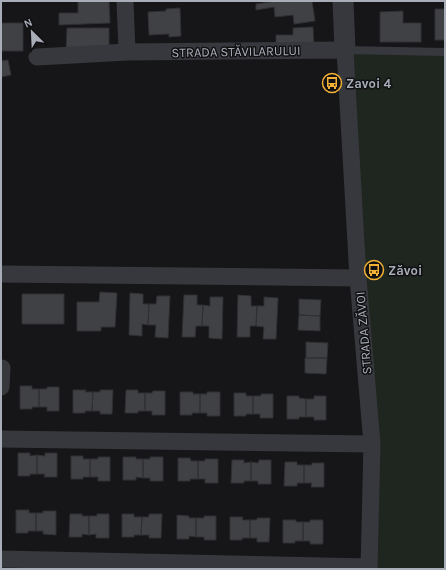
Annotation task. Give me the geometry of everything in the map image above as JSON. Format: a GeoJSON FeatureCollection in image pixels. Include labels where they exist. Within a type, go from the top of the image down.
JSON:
{"type":"FeatureCollection","features":[{"type":"Feature","properties":{"kind":"street"},"geometry":{"type":"LineString","coordinates":[[125,1],[127,52]]}},
{"type":"Feature","properties":{"kind":"street","name":"STRADA ZĂVOI"},"geometry":{"type":"LineString","coordinates":[[343,1],[358,278],[372,444],[369,568]]}},
{"type":"Feature","properties":{"kind":"street","name":"STRADA STĂVILARULUI"},"geometry":{"type":"LineString","coordinates":[[37,56],[127,52],[345,50]]}},
{"type":"Feature","properties":{"kind":"street"},"geometry":{"type":"LineString","coordinates":[[1,274],[358,278]]}},
{"type":"Feature","properties":{"kind":"street"},"geometry":{"type":"LineString","coordinates":[[1,387],[2,368]]}},
{"type":"Feature","properties":{"kind":"street"},"geometry":{"type":"LineString","coordinates":[[1,439],[372,444]]}},
{"type":"Feature","properties":{"kind":"street"},"geometry":{"type":"LineString","coordinates":[[1,559],[369,568]]}},
{"type":"Feature","properties":{"kind":"lane"},"geometry":{"type":"LineString","coordinates":[[345,50],[445,52]]}},
{"type":"Feature","properties":{"kind":"shaded area"},"geometry":{"type":"Polygon","coordinates":[[[445,49],[445,569],[363,569],[372,444],[345,50],[445,49]]]}},
{"type":"Feature","properties":{"kind":"building"},"geometry":{"type":"Polygon","coordinates":[[[78,1],[109,1],[110,23],[59,25],[59,13],[78,13],[78,1]]]}},
{"type":"Feature","properties":{"kind":"building"},"geometry":{"type":"Polygon","coordinates":[[[276,1],[312,1],[315,21],[294,24],[293,15],[275,17],[274,7],[256,10],[256,4],[276,1]]]}},
{"type":"Feature","properties":{"kind":"building"},"geometry":{"type":"Polygon","coordinates":[[[180,8],[181,36],[169,37],[169,34],[149,35],[148,12],[166,11],[166,9],[180,8]]]}},
{"type":"Feature","properties":{"kind":"building"},"geometry":{"type":"Polygon","coordinates":[[[435,9],[445,9],[445,40],[435,40],[435,9]]]}},
{"type":"Feature","properties":{"kind":"building"},"geometry":{"type":"Polygon","coordinates":[[[403,11],[403,23],[421,23],[421,42],[380,42],[380,12],[403,11]]]}},
{"type":"Feature","properties":{"kind":"building"},"geometry":{"type":"Polygon","coordinates":[[[1,23],[23,23],[23,51],[1,51],[1,23]]]}},
{"type":"Feature","properties":{"kind":"building"},"geometry":{"type":"Polygon","coordinates":[[[313,27],[314,47],[276,48],[276,35],[293,35],[293,28],[313,27]]]}},
{"type":"Feature","properties":{"kind":"building"},"geometry":{"type":"Polygon","coordinates":[[[67,28],[109,28],[109,49],[66,50],[67,28]]]}},
{"type":"Feature","properties":{"kind":"building"},"geometry":{"type":"Polygon","coordinates":[[[8,60],[11,75],[1,77],[1,61],[8,60]]]}},
{"type":"Feature","properties":{"kind":"building"},"geometry":{"type":"Polygon","coordinates":[[[100,292],[117,293],[115,327],[101,327],[101,331],[77,331],[77,302],[99,302],[100,292]]]}},
{"type":"Feature","properties":{"kind":"building"},"geometry":{"type":"Polygon","coordinates":[[[130,293],[143,294],[143,304],[149,304],[148,325],[142,324],[142,336],[129,335],[130,293]]]}},
{"type":"Feature","properties":{"kind":"building"},"geometry":{"type":"Polygon","coordinates":[[[22,294],[64,294],[64,324],[22,324],[22,294]]]}},
{"type":"Feature","properties":{"kind":"building"},"geometry":{"type":"Polygon","coordinates":[[[184,295],[197,295],[197,305],[203,305],[202,326],[196,326],[195,337],[182,337],[184,295]]]}},
{"type":"Feature","properties":{"kind":"building"},"geometry":{"type":"Polygon","coordinates":[[[238,295],[251,296],[251,306],[257,306],[256,326],[250,326],[250,337],[237,337],[238,295]]]}},
{"type":"Feature","properties":{"kind":"building"},"geometry":{"type":"Polygon","coordinates":[[[157,296],[170,296],[168,338],[155,337],[156,325],[148,325],[149,304],[156,304],[157,296]]]}},
{"type":"Feature","properties":{"kind":"building"},"geometry":{"type":"Polygon","coordinates":[[[210,297],[223,297],[222,339],[209,338],[209,326],[202,326],[203,305],[210,306],[210,297]]]}},
{"type":"Feature","properties":{"kind":"building"},"geometry":{"type":"Polygon","coordinates":[[[264,297],[278,298],[276,339],[263,339],[264,327],[256,326],[257,306],[264,306],[264,297]]]}},
{"type":"Feature","properties":{"kind":"building"},"geometry":{"type":"Polygon","coordinates":[[[299,299],[321,300],[320,316],[299,315],[299,299]]]}},
{"type":"Feature","properties":{"kind":"building"},"geometry":{"type":"Polygon","coordinates":[[[299,315],[320,316],[320,331],[298,330],[299,315]]]}},
{"type":"Feature","properties":{"kind":"building"},"geometry":{"type":"Polygon","coordinates":[[[306,342],[328,343],[327,358],[306,358],[306,342]]]}},
{"type":"Feature","properties":{"kind":"building"},"geometry":{"type":"Polygon","coordinates":[[[305,358],[327,358],[326,374],[305,373],[305,358]]]}},
{"type":"Feature","properties":{"kind":"building"},"geometry":{"type":"Polygon","coordinates":[[[20,386],[32,386],[32,389],[39,389],[39,407],[32,407],[32,409],[20,409],[20,386]]]}},
{"type":"Feature","properties":{"kind":"building"},"geometry":{"type":"Polygon","coordinates":[[[47,387],[59,387],[59,411],[47,411],[47,407],[39,407],[39,389],[47,389],[47,387]]]}},
{"type":"Feature","properties":{"kind":"building"},"geometry":{"type":"Polygon","coordinates":[[[73,390],[86,390],[85,392],[93,392],[92,411],[85,411],[85,413],[73,413],[73,390]]]}},
{"type":"Feature","properties":{"kind":"building"},"geometry":{"type":"Polygon","coordinates":[[[100,390],[113,390],[112,414],[100,414],[100,411],[92,411],[93,392],[100,392],[100,390]]]}},
{"type":"Feature","properties":{"kind":"building"},"geometry":{"type":"Polygon","coordinates":[[[126,390],[138,390],[138,393],[145,393],[145,411],[138,411],[138,413],[125,413],[126,390]]]}},
{"type":"Feature","properties":{"kind":"building"},"geometry":{"type":"Polygon","coordinates":[[[153,391],[165,391],[165,415],[152,415],[152,411],[145,411],[145,393],[152,393],[153,391]]]}},
{"type":"Feature","properties":{"kind":"building"},"geometry":{"type":"Polygon","coordinates":[[[180,392],[193,392],[193,394],[200,394],[200,413],[180,415],[180,392]]]}},
{"type":"Feature","properties":{"kind":"building"},"geometry":{"type":"Polygon","coordinates":[[[207,392],[220,392],[220,416],[207,416],[207,413],[200,413],[200,394],[207,394],[207,392]]]}},
{"type":"Feature","properties":{"kind":"building"},"geometry":{"type":"Polygon","coordinates":[[[234,393],[246,393],[246,396],[253,396],[253,414],[246,414],[246,416],[234,416],[234,393]]]}},
{"type":"Feature","properties":{"kind":"building"},"geometry":{"type":"Polygon","coordinates":[[[261,394],[273,394],[273,418],[260,418],[260,414],[253,414],[253,396],[261,396],[261,394]]]}},
{"type":"Feature","properties":{"kind":"building"},"geometry":{"type":"Polygon","coordinates":[[[287,396],[299,396],[299,398],[306,399],[306,417],[299,417],[299,419],[287,419],[287,396]]]}},
{"type":"Feature","properties":{"kind":"building"},"geometry":{"type":"Polygon","coordinates":[[[314,396],[326,396],[326,420],[314,420],[314,417],[306,417],[306,399],[314,399],[314,396]]]}},
{"type":"Feature","properties":{"kind":"building"},"geometry":{"type":"Polygon","coordinates":[[[18,453],[30,453],[30,456],[37,455],[37,474],[30,474],[30,476],[18,476],[18,453]]]}},
{"type":"Feature","properties":{"kind":"building"},"geometry":{"type":"Polygon","coordinates":[[[45,453],[57,453],[57,477],[44,477],[45,474],[37,474],[37,455],[45,456],[45,453]]]}},
{"type":"Feature","properties":{"kind":"building"},"geometry":{"type":"Polygon","coordinates":[[[71,456],[83,456],[83,459],[90,459],[90,477],[83,477],[83,479],[71,479],[71,456]]]}},
{"type":"Feature","properties":{"kind":"building"},"geometry":{"type":"Polygon","coordinates":[[[98,457],[110,457],[110,481],[98,481],[98,477],[90,477],[90,459],[98,459],[98,457]]]}},
{"type":"Feature","properties":{"kind":"building"},"geometry":{"type":"Polygon","coordinates":[[[123,457],[136,457],[136,459],[143,459],[143,478],[136,477],[136,480],[123,480],[123,457]]]}},
{"type":"Feature","properties":{"kind":"building"},"geometry":{"type":"Polygon","coordinates":[[[150,457],[163,457],[163,481],[150,481],[150,478],[143,478],[143,459],[150,459],[150,457]]]}},
{"type":"Feature","properties":{"kind":"building"},"geometry":{"type":"Polygon","coordinates":[[[178,458],[190,458],[191,461],[198,461],[198,479],[178,481],[178,458]]]}},
{"type":"Feature","properties":{"kind":"building"},"geometry":{"type":"Polygon","coordinates":[[[205,459],[218,459],[218,483],[205,483],[205,479],[198,479],[198,461],[205,461],[205,459]]]}},
{"type":"Feature","properties":{"kind":"building"},"geometry":{"type":"Polygon","coordinates":[[[232,460],[244,460],[244,463],[251,462],[251,481],[244,481],[244,483],[231,483],[232,460]]]}},
{"type":"Feature","properties":{"kind":"building"},"geometry":{"type":"Polygon","coordinates":[[[259,460],[271,460],[271,484],[258,484],[258,481],[251,481],[251,462],[258,463],[259,460]]]}},
{"type":"Feature","properties":{"kind":"building"},"geometry":{"type":"Polygon","coordinates":[[[285,462],[297,462],[297,465],[304,465],[304,483],[297,483],[297,486],[284,486],[285,462]]]}},
{"type":"Feature","properties":{"kind":"building"},"geometry":{"type":"Polygon","coordinates":[[[312,463],[324,463],[324,487],[311,487],[312,483],[304,483],[304,465],[312,465],[312,463]]]}},
{"type":"Feature","properties":{"kind":"building"},"geometry":{"type":"Polygon","coordinates":[[[16,510],[29,510],[29,513],[36,513],[36,531],[16,533],[16,510]]]}},
{"type":"Feature","properties":{"kind":"building"},"geometry":{"type":"Polygon","coordinates":[[[43,511],[56,511],[56,535],[43,534],[43,531],[36,531],[36,513],[43,513],[43,511]]]}},
{"type":"Feature","properties":{"kind":"building"},"geometry":{"type":"Polygon","coordinates":[[[70,514],[82,514],[82,516],[89,516],[89,535],[82,534],[82,537],[69,537],[70,514]]]}},
{"type":"Feature","properties":{"kind":"building"},"geometry":{"type":"Polygon","coordinates":[[[97,514],[109,514],[109,538],[96,538],[96,534],[89,535],[89,516],[97,516],[97,514]]]}},
{"type":"Feature","properties":{"kind":"building"},"geometry":{"type":"Polygon","coordinates":[[[122,514],[134,514],[134,517],[142,517],[141,535],[134,535],[134,537],[122,537],[122,514]]]}},
{"type":"Feature","properties":{"kind":"building"},"geometry":{"type":"Polygon","coordinates":[[[149,514],[162,514],[161,538],[149,538],[149,535],[141,535],[142,517],[149,517],[149,514]]]}},
{"type":"Feature","properties":{"kind":"building"},"geometry":{"type":"Polygon","coordinates":[[[177,515],[196,518],[196,537],[189,536],[189,539],[177,539],[177,515]]]}},
{"type":"Feature","properties":{"kind":"building"},"geometry":{"type":"Polygon","coordinates":[[[204,516],[216,516],[216,540],[204,540],[204,537],[196,537],[196,518],[204,518],[204,516]]]}},
{"type":"Feature","properties":{"kind":"building"},"geometry":{"type":"Polygon","coordinates":[[[230,517],[243,517],[242,520],[250,520],[250,538],[230,540],[230,517]]]}},
{"type":"Feature","properties":{"kind":"building"},"geometry":{"type":"Polygon","coordinates":[[[257,518],[270,518],[269,542],[257,542],[257,538],[250,538],[250,520],[257,520],[257,518]]]}},
{"type":"Feature","properties":{"kind":"building"},"geometry":{"type":"Polygon","coordinates":[[[283,520],[296,520],[296,522],[303,522],[303,541],[283,543],[283,520]]]}},
{"type":"Feature","properties":{"kind":"building"},"geometry":{"type":"Polygon","coordinates":[[[310,520],[323,520],[323,544],[310,544],[310,541],[303,541],[303,522],[310,522],[310,520]]]}},
{"type":"Feature","properties":{"kind":"place","name":"Zavoi 4"},"geometry":{"type":"Point","coordinates":[332,83]}},
{"type":"Feature","properties":{"kind":"place","name":"Zăvoi"},"geometry":{"type":"Point","coordinates":[374,270]}}]}
